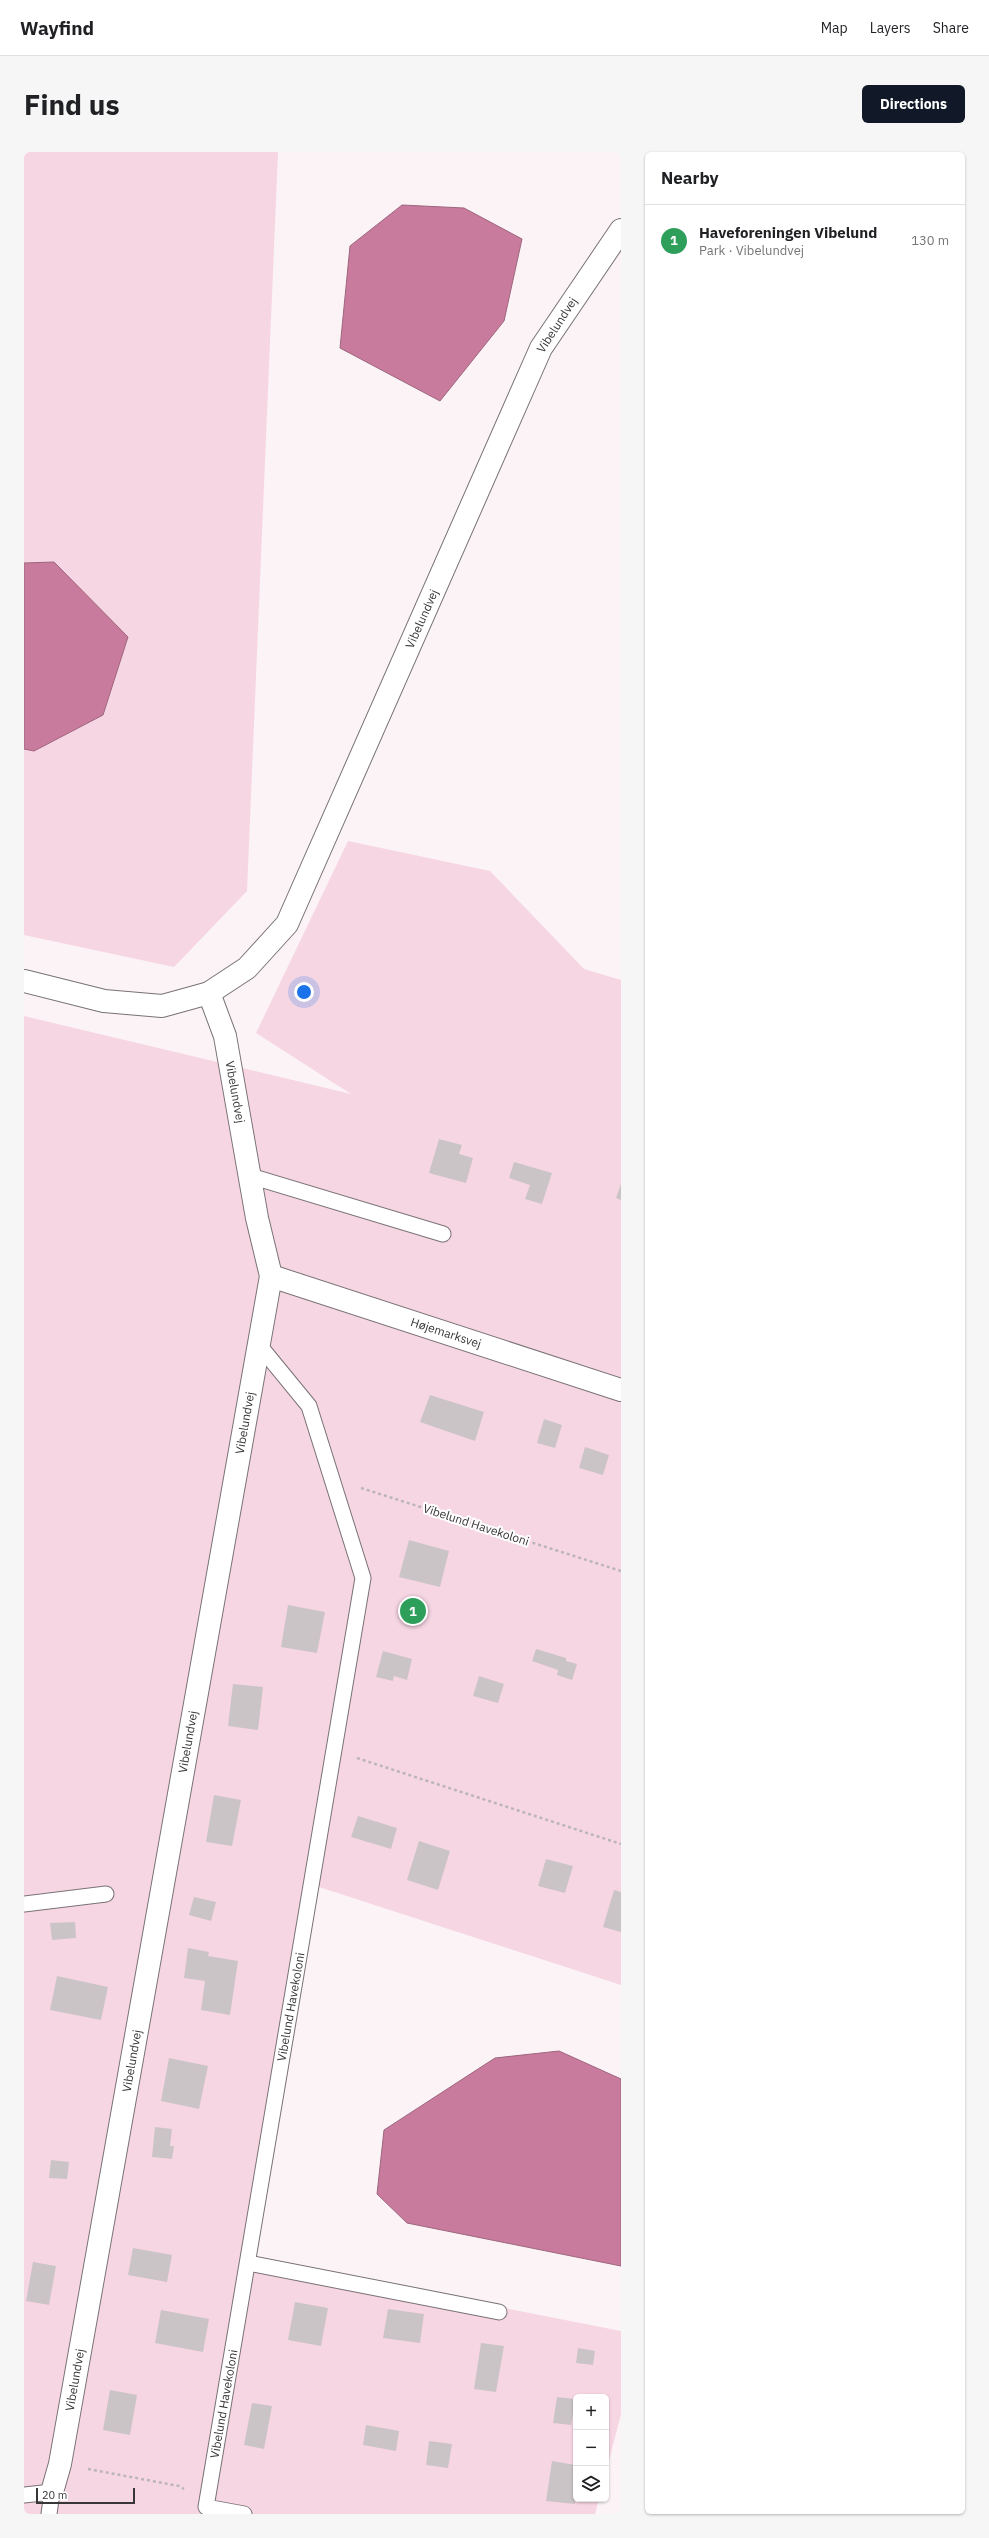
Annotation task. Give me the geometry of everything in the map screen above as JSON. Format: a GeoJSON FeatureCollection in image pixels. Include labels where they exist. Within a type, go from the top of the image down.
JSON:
{"type":"FeatureCollection","features":[{"type":"Feature","properties":{"kind":"street","name":"Vibelundvej"},"geometry":{"type":"LineString","coordinates":[[24,981],[104,1000],[162,1006],[209,993],[247,968],[287,924],[541,348],[621,230]]}},
{"type":"Feature","properties":{"kind":"street","name":"Vibelundvej"},"geometry":{"type":"LineString","coordinates":[[52,2492],[60,2464],[271,1276],[250,1176],[226,1036],[209,993]]}},
{"type":"Feature","properties":{"kind":"street","name":"Højemarksvej"},"geometry":{"type":"LineString","coordinates":[[271,1276],[621,1390]]}},
{"type":"Feature","properties":{"kind":"lane"},"geometry":{"type":"LineString","coordinates":[[250,1176],[444,1234]]}},
{"type":"Feature","properties":{"kind":"lane","name":"Vibelund Havekoloni"},"geometry":{"type":"LineString","coordinates":[[206,2507],[363,1578],[309,1406],[259,1345]]}},
{"type":"Feature","properties":{"kind":"lane"},"geometry":{"type":"LineString","coordinates":[[24,1904],[106,1894]]}},
{"type":"Feature","properties":{"kind":"lane"},"geometry":{"type":"LineString","coordinates":[[248,2263],[499,2312]]}},
{"type":"Feature","properties":{"kind":"lane"},"geometry":{"type":"LineString","coordinates":[[24,2485],[52,2492]]}},
{"type":"Feature","properties":{"kind":"lane"},"geometry":{"type":"LineString","coordinates":[[24,2495],[52,2492]]}},
{"type":"Feature","properties":{"kind":"lane"},"geometry":{"type":"LineString","coordinates":[[49,2514],[52,2492]]}},
{"type":"Feature","properties":{"kind":"lane"},"geometry":{"type":"LineString","coordinates":[[206,2507],[244,2514]]}},
{"type":"Feature","properties":{"kind":"path","name":"Vibelund Havekoloni"},"geometry":{"type":"LineString","coordinates":[[331,1478],[621,1571]]}},
{"type":"Feature","properties":{"kind":"path"},"geometry":{"type":"LineString","coordinates":[[334,1750],[621,1844]]}},
{"type":"Feature","properties":{"kind":"path"},"geometry":{"type":"LineString","coordinates":[[60,2464],[180,2486],[206,2507]]}},
{"type":"Feature","properties":{"kind":"shaded area"},"geometry":{"type":"Polygon","coordinates":[[[24,152],[278,152],[247,891],[174,967],[24,935],[24,152]]]}},
{"type":"Feature","properties":{"kind":"shaded area"},"geometry":{"type":"Polygon","coordinates":[[[402,205],[464,208],[522,239],[504,321],[440,401],[340,348],[350,246],[402,205]]]}},
{"type":"Feature","properties":{"kind":"shaded area"},"geometry":{"type":"Polygon","coordinates":[[[54,562],[128,637],[103,715],[34,751],[24,749],[24,563],[54,562]]]}},
{"type":"Feature","properties":{"kind":"shaded area"},"geometry":{"type":"Polygon","coordinates":[[[348,841],[490,871],[584,969],[621,980],[621,1985],[316,1886],[255,2259],[621,2331],[621,2414],[609,2460],[609,2394],[573,2394],[573,2502],[598,2502],[595,2514],[24,2514],[24,1016],[351,1094],[256,1033],[348,841]]]}},
{"type":"Feature","properties":{"kind":"shaded area"},"geometry":{"type":"Polygon","coordinates":[[[559,2051],[621,2079],[621,2266],[407,2223],[377,2194],[384,2130],[495,2058],[559,2051]]]}},
{"type":"Feature","properties":{"kind":"building"},"geometry":{"type":"Polygon","coordinates":[[[439,1139],[462,1145],[459,1154],[473,1158],[466,1183],[429,1173],[439,1139]]]}},
{"type":"Feature","properties":{"kind":"building"},"geometry":{"type":"Polygon","coordinates":[[[514,1162],[552,1173],[542,1204],[525,1199],[530,1185],[509,1178],[514,1162]]]}},
{"type":"Feature","properties":{"kind":"building"},"geometry":{"type":"Polygon","coordinates":[[[621,1184],[621,1200],[616,1198],[621,1184]]]}},
{"type":"Feature","properties":{"kind":"building"},"geometry":{"type":"Polygon","coordinates":[[[430,1395],[484,1412],[475,1441],[420,1422],[430,1395]]]}},
{"type":"Feature","properties":{"kind":"building"},"geometry":{"type":"Polygon","coordinates":[[[544,1419],[562,1425],[555,1448],[537,1443],[544,1419]]]}},
{"type":"Feature","properties":{"kind":"building"},"geometry":{"type":"Polygon","coordinates":[[[585,1447],[609,1455],[603,1475],[579,1468],[585,1447]]]}},
{"type":"Feature","properties":{"kind":"building"},"geometry":{"type":"Polygon","coordinates":[[[409,1540],[449,1551],[440,1587],[399,1577],[409,1540]]]}},
{"type":"Feature","properties":{"kind":"building"},"geometry":{"type":"Polygon","coordinates":[[[288,1605],[325,1612],[317,1653],[281,1647],[288,1605]]]}},
{"type":"Feature","properties":{"kind":"building"},"geometry":{"type":"Polygon","coordinates":[[[536,1649],[566,1658],[566,1661],[577,1664],[572,1680],[557,1675],[558,1670],[532,1661],[536,1649]]]}},
{"type":"Feature","properties":{"kind":"building"},"geometry":{"type":"Polygon","coordinates":[[[383,1651],[412,1659],[407,1680],[394,1676],[393,1681],[376,1677],[383,1651]]]}},
{"type":"Feature","properties":{"kind":"building"},"geometry":{"type":"Polygon","coordinates":[[[479,1676],[504,1684],[498,1703],[473,1696],[479,1676]]]}},
{"type":"Feature","properties":{"kind":"building"},"geometry":{"type":"Polygon","coordinates":[[[233,1684],[263,1687],[258,1730],[228,1726],[233,1684]]]}},
{"type":"Feature","properties":{"kind":"building"},"geometry":{"type":"Polygon","coordinates":[[[214,1795],[241,1800],[232,1846],[206,1842],[214,1795]]]}},
{"type":"Feature","properties":{"kind":"building"},"geometry":{"type":"Polygon","coordinates":[[[358,1816],[397,1828],[391,1849],[351,1837],[358,1816]]]}},
{"type":"Feature","properties":{"kind":"building"},"geometry":{"type":"Polygon","coordinates":[[[419,1841],[450,1851],[438,1890],[407,1880],[419,1841]]]}},
{"type":"Feature","properties":{"kind":"building"},"geometry":{"type":"Polygon","coordinates":[[[546,1859],[573,1866],[565,1893],[538,1886],[546,1859]]]}},
{"type":"Feature","properties":{"kind":"building"},"geometry":{"type":"Polygon","coordinates":[[[614,1890],[621,1892],[621,1932],[603,1927],[614,1890]]]}},
{"type":"Feature","properties":{"kind":"building"},"geometry":{"type":"Polygon","coordinates":[[[194,1897],[216,1902],[211,1921],[189,1915],[194,1897]]]}},
{"type":"Feature","properties":{"kind":"building"},"geometry":{"type":"Polygon","coordinates":[[[75,1922],[76,1938],[52,1940],[50,1923],[75,1922]]]}},
{"type":"Feature","properties":{"kind":"building"},"geometry":{"type":"Polygon","coordinates":[[[188,1948],[209,1952],[208,1956],[238,1961],[230,2015],[201,2010],[205,1981],[184,1978],[188,1948]]]}},
{"type":"Feature","properties":{"kind":"building"},"geometry":{"type":"Polygon","coordinates":[[[57,1976],[108,1987],[101,2020],[50,2010],[57,1976]]]}},
{"type":"Feature","properties":{"kind":"building"},"geometry":{"type":"Polygon","coordinates":[[[169,2058],[208,2066],[199,2109],[161,2101],[169,2058]]]}},
{"type":"Feature","properties":{"kind":"building"},"geometry":{"type":"Polygon","coordinates":[[[155,2127],[172,2129],[170,2146],[174,2146],[172,2159],[152,2157],[155,2127]]]}},
{"type":"Feature","properties":{"kind":"building"},"geometry":{"type":"Polygon","coordinates":[[[51,2160],[69,2162],[67,2179],[49,2178],[51,2160]]]}},
{"type":"Feature","properties":{"kind":"building"},"geometry":{"type":"Polygon","coordinates":[[[133,2248],[172,2255],[167,2282],[128,2275],[133,2248]]]}},
{"type":"Feature","properties":{"kind":"building"},"geometry":{"type":"Polygon","coordinates":[[[33,2262],[56,2266],[49,2305],[26,2301],[33,2262]]]}},
{"type":"Feature","properties":{"kind":"building"},"geometry":{"type":"Polygon","coordinates":[[[295,2302],[328,2308],[321,2346],[288,2340],[295,2302]]]}},
{"type":"Feature","properties":{"kind":"building"},"geometry":{"type":"Polygon","coordinates":[[[388,2309],[424,2314],[420,2343],[383,2338],[388,2309]]]}},
{"type":"Feature","properties":{"kind":"building"},"geometry":{"type":"Polygon","coordinates":[[[161,2310],[209,2319],[203,2352],[155,2343],[161,2310]]]}},
{"type":"Feature","properties":{"kind":"building"},"geometry":{"type":"Polygon","coordinates":[[[481,2343],[504,2346],[496,2392],[474,2389],[481,2343]]]}},
{"type":"Feature","properties":{"kind":"building"},"geometry":{"type":"Polygon","coordinates":[[[578,2348],[595,2351],[593,2365],[576,2363],[578,2348]]]}},
{"type":"Feature","properties":{"kind":"building"},"geometry":{"type":"Polygon","coordinates":[[[110,2390],[137,2395],[130,2435],[103,2430],[110,2390]]]}},
{"type":"Feature","properties":{"kind":"building"},"geometry":{"type":"Polygon","coordinates":[[[557,2397],[573,2399],[571,2425],[553,2423],[557,2397]]]}},
{"type":"Feature","properties":{"kind":"building"},"geometry":{"type":"Polygon","coordinates":[[[252,2403],[272,2406],[264,2449],[244,2445],[252,2403]]]}},
{"type":"Feature","properties":{"kind":"building"},"geometry":{"type":"Polygon","coordinates":[[[366,2425],[399,2431],[396,2451],[363,2445],[366,2425]]]}},
{"type":"Feature","properties":{"kind":"building"},"geometry":{"type":"Polygon","coordinates":[[[429,2441],[452,2444],[448,2468],[426,2465],[429,2441]]]}},
{"type":"Feature","properties":{"kind":"building"},"geometry":{"type":"Polygon","coordinates":[[[552,2461],[573,2464],[573,2502],[575,2502],[575,2504],[546,2501],[552,2461]]]}},
{"type":"Feature","properties":{"kind":"place","name":"Haveforeningen Vibelund"},"geometry":{"type":"Point","coordinates":[413,1611]}}]}
